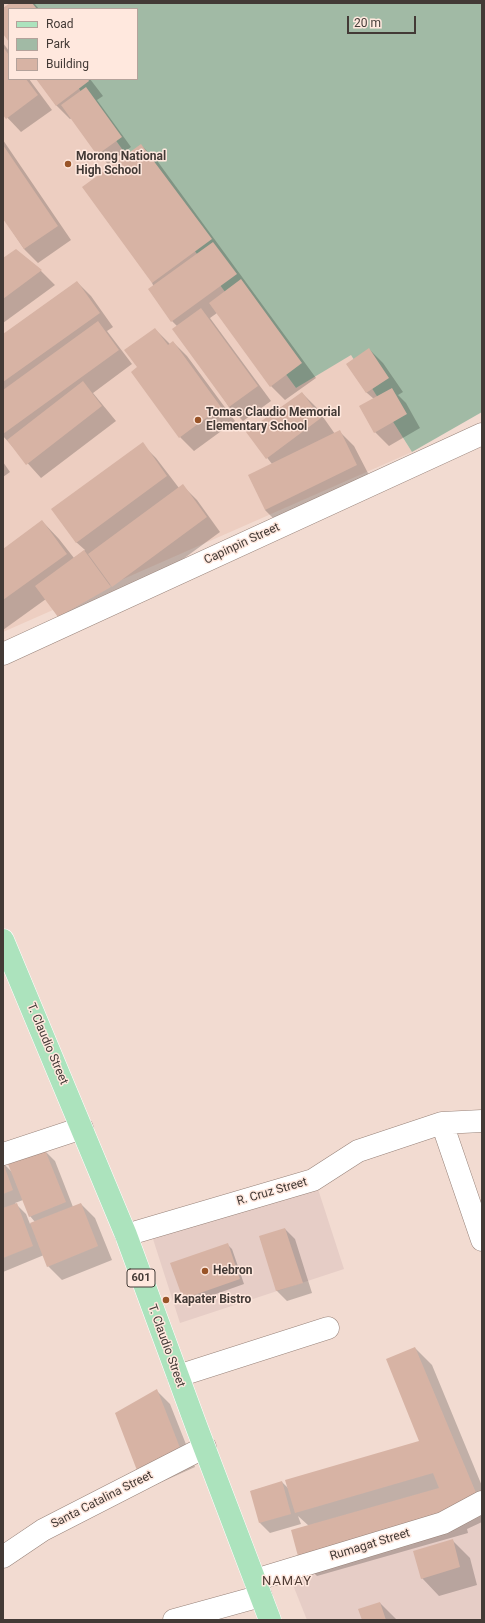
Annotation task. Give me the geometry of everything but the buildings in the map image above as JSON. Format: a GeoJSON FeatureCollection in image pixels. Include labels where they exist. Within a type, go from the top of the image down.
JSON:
{"type":"FeatureCollection","features":[{"type":"Feature","properties":{"kind":"main road","name":"T. Claudio Street"},"geometry":{"type":"LineString","coordinates":[[3,940],[126,1235],[270,1620]]}},
{"type":"Feature","properties":{"kind":"street","name":"Capinpin Street"},"geometry":{"type":"LineString","coordinates":[[3,654],[482,434]]}},
{"type":"Feature","properties":{"kind":"street","name":"R. Cruz Street"},"geometry":{"type":"LineString","coordinates":[[126,1235],[314,1180],[358,1150],[442,1123],[482,1121]]}},
{"type":"Feature","properties":{"kind":"street"},"geometry":{"type":"LineString","coordinates":[[442,1123],[482,1240]]}},
{"type":"Feature","properties":{"kind":"street"},"geometry":{"type":"LineString","coordinates":[[3,1154],[82,1128]]}},
{"type":"Feature","properties":{"kind":"street"},"geometry":{"type":"LineString","coordinates":[[178,1376],[328,1328]]}},
{"type":"Feature","properties":{"kind":"street","name":"Santa Catalina Street"},"geometry":{"type":"LineString","coordinates":[[3,1557],[43,1530],[205,1447]]}},
{"type":"Feature","properties":{"kind":"street","name":"Rumagat Street"},"geometry":{"type":"LineString","coordinates":[[174,1620],[258,1588],[442,1523],[482,1502]]}},
{"type":"Feature","properties":{"kind":"shaded area","name":"Tomas Claudio Memorial Elementary School"},"geometry":{"type":"Polygon","coordinates":[[[3,3],[18,3],[8,8],[8,80],[73,80],[194,250],[296,388],[351,354],[412,452],[3,632],[3,3]]]}},
{"type":"Feature","properties":{"kind":"shaded area"},"geometry":{"type":"Polygon","coordinates":[[[317,1186],[344,1269],[180,1323],[153,1239],[317,1186]]]}},
{"type":"Feature","properties":{"kind":"shaded area"},"geometry":{"type":"Polygon","coordinates":[[[482,1510],[482,1620],[307,1620],[291,1580],[414,1544],[482,1510]]]}},
{"type":"Feature","properties":{"kind":"green space"},"geometry":{"type":"Polygon","coordinates":[[[18,3],[482,3],[482,412],[412,452],[351,355],[296,388],[194,250],[73,80],[138,80],[138,8],[22,8],[18,3]]]}},
{"type":"Feature","properties":{"kind":"place","name":"Morong National High School"},"geometry":{"type":"Point","coordinates":[68,164]}},
{"type":"Feature","properties":{"kind":"place","name":"Tomas Claudio Memorial Elementary School"},"geometry":{"type":"Point","coordinates":[198,420]}},
{"type":"Feature","properties":{"kind":"place","name":"Hebron"},"geometry":{"type":"Point","coordinates":[205,1271]}},
{"type":"Feature","properties":{"kind":"place","name":"Kapater Bistro"},"geometry":{"type":"Point","coordinates":[166,1300]}},
{"type":"Feature","properties":{"kind":"district","name":"NAMAY"},"geometry":{"type":"Point","coordinates":[287,1582]}}]}
